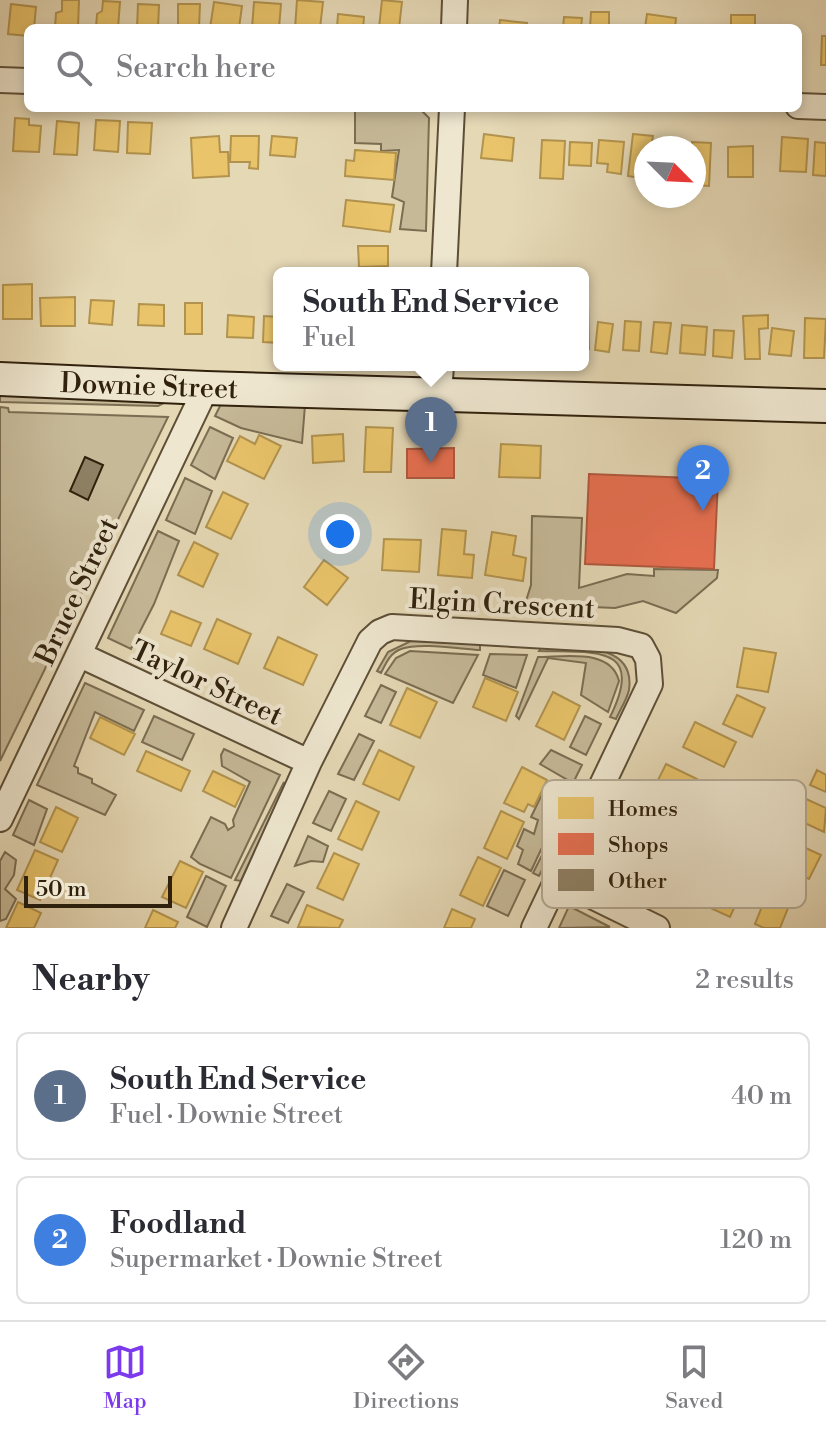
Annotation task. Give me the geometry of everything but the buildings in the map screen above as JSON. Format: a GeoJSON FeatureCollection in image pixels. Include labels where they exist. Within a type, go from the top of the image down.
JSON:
{"type":"FeatureCollection","features":[{"type":"Feature","properties":{"kind":"main road","name":"Downie Street"},"geometry":{"type":"LineString","coordinates":[[0,379],[206,388],[440,380],[826,406]]}},
{"type":"Feature","properties":{"kind":"street"},"geometry":{"type":"LineString","coordinates":[[454,24],[455,0]]}},
{"type":"Feature","properties":{"kind":"street"},"geometry":{"type":"LineString","coordinates":[[0,80],[24,81]]}},
{"type":"Feature","properties":{"kind":"street"},"geometry":{"type":"LineString","coordinates":[[802,106],[826,107]]}},
{"type":"Feature","properties":{"kind":"street"},"geometry":{"type":"LineString","coordinates":[[444,267],[452,112]]}},
{"type":"Feature","properties":{"kind":"street","name":"Bruce Street"},"geometry":{"type":"LineString","coordinates":[[0,819],[206,388]]}},
{"type":"Feature","properties":{"kind":"street","name":"Elgin Crescent"},"geometry":{"type":"LineString","coordinates":[[234,928],[309,762],[370,641],[392,627],[618,640],[641,646],[648,659],[650,684],[604,780]]}},
{"type":"Feature","properties":{"kind":"street","name":"Taylor Street"},"geometry":{"type":"LineString","coordinates":[[80,655],[309,762]]}},
{"type":"Feature","properties":{"kind":"street","name":"Elgin Crescent"},"geometry":{"type":"LineString","coordinates":[[534,928],[543,908]]}},
{"type":"Feature","properties":{"kind":"street"},"geometry":{"type":"LineString","coordinates":[[616,908],[657,928]]}},
{"type":"Feature","properties":{"kind":"shaded area"},"geometry":{"type":"Polygon","coordinates":[[[355,112],[423,112],[429,118],[426,231],[400,229],[404,202],[392,197],[399,150],[381,151],[381,144],[355,143],[355,112]]]}},
{"type":"Feature","properties":{"kind":"shaded area"},"geometry":{"type":"Polygon","coordinates":[[[0,386],[166,402],[158,406],[0,402],[0,386]]]}},
{"type":"Feature","properties":{"kind":"shaded area"},"geometry":{"type":"Polygon","coordinates":[[[222,402],[305,405],[302,443],[241,428],[215,416],[222,402]]]}},
{"type":"Feature","properties":{"kind":"shaded area"},"geometry":{"type":"Polygon","coordinates":[[[0,407],[8,408],[9,412],[168,417],[0,761],[0,407]]]}},
{"type":"Feature","properties":{"kind":"shaded area"},"geometry":{"type":"Polygon","coordinates":[[[210,427],[233,438],[215,479],[191,465],[210,427]]]}},
{"type":"Feature","properties":{"kind":"shaded area"},"geometry":{"type":"Polygon","coordinates":[[[185,478],[212,491],[195,534],[166,520],[185,478]]]}},
{"type":"Feature","properties":{"kind":"shaded area"},"geometry":{"type":"Polygon","coordinates":[[[532,516],[582,518],[579,588],[627,574],[654,576],[654,569],[718,570],[717,578],[676,613],[643,601],[615,608],[525,604],[531,585],[532,516]]]}},
{"type":"Feature","properties":{"kind":"shaded area"},"geometry":{"type":"Polygon","coordinates":[[[158,531],[179,541],[154,604],[131,649],[108,638],[158,531]]]}},
{"type":"Feature","properties":{"kind":"shaded area"},"geometry":{"type":"Polygon","coordinates":[[[411,641],[480,644],[480,650],[409,647],[394,653],[381,673],[377,671],[388,652],[411,641]]]}},
{"type":"Feature","properties":{"kind":"shaded area"},"geometry":{"type":"Polygon","coordinates":[[[542,646],[600,650],[623,663],[629,674],[629,690],[616,719],[610,717],[620,693],[622,676],[618,664],[595,653],[539,651],[542,646]]]}},
{"type":"Feature","properties":{"kind":"shaded area"},"geometry":{"type":"Polygon","coordinates":[[[410,651],[478,655],[453,703],[385,674],[396,658],[410,651]]]}},
{"type":"Feature","properties":{"kind":"shaded area"},"geometry":{"type":"Polygon","coordinates":[[[490,654],[527,655],[516,688],[483,675],[490,654]]]}},
{"type":"Feature","properties":{"kind":"shaded area"},"geometry":{"type":"Polygon","coordinates":[[[538,657],[586,657],[607,663],[619,681],[608,712],[581,695],[586,663],[548,658],[519,719],[516,716],[538,657]]]}},
{"type":"Feature","properties":{"kind":"shaded area"},"geometry":{"type":"Polygon","coordinates":[[[85,683],[144,710],[134,731],[95,712],[74,766],[78,768],[78,773],[92,779],[92,783],[116,795],[105,815],[37,785],[85,683]]]}},
{"type":"Feature","properties":{"kind":"shaded area"},"geometry":{"type":"Polygon","coordinates":[[[381,685],[396,692],[381,723],[365,716],[381,685]]]}},
{"type":"Feature","properties":{"kind":"shaded area"},"geometry":{"type":"Polygon","coordinates":[[[154,716],[194,734],[182,760],[142,742],[154,716]]]}},
{"type":"Feature","properties":{"kind":"shaded area"},"geometry":{"type":"Polygon","coordinates":[[[585,716],[601,724],[586,755],[570,747],[585,716]]]}},
{"type":"Feature","properties":{"kind":"shaded area"},"geometry":{"type":"Polygon","coordinates":[[[359,734],[374,741],[354,780],[338,774],[359,734]]]}},
{"type":"Feature","properties":{"kind":"shaded area"},"geometry":{"type":"Polygon","coordinates":[[[224,749],[280,775],[231,878],[191,857],[211,817],[225,824],[228,830],[234,826],[233,820],[250,782],[222,766],[224,749]]]}},
{"type":"Feature","properties":{"kind":"shaded area"},"geometry":{"type":"Polygon","coordinates":[[[551,750],[582,765],[574,780],[568,780],[540,764],[551,750]]]}},
{"type":"Feature","properties":{"kind":"shaded area"},"geometry":{"type":"Polygon","coordinates":[[[284,782],[283,792],[241,881],[235,880],[284,782]]]}},
{"type":"Feature","properties":{"kind":"shaded area"},"geometry":{"type":"Polygon","coordinates":[[[329,791],[346,799],[331,831],[313,823],[329,791]]]}},
{"type":"Feature","properties":{"kind":"shaded area"},"geometry":{"type":"Polygon","coordinates":[[[542,794],[542,848],[531,871],[518,864],[523,850],[517,846],[524,829],[534,834],[538,820],[531,817],[542,794]]]}},
{"type":"Feature","properties":{"kind":"shaded area"},"geometry":{"type":"Polygon","coordinates":[[[29,800],[47,809],[34,845],[13,835],[29,800]]]}},
{"type":"Feature","properties":{"kind":"shaded area"},"geometry":{"type":"Polygon","coordinates":[[[308,836],[328,846],[323,862],[311,861],[295,866],[308,836]]]}},
{"type":"Feature","properties":{"kind":"shaded area"},"geometry":{"type":"Polygon","coordinates":[[[5,852],[16,860],[14,875],[5,889],[16,899],[6,919],[0,921],[0,861],[5,852]]]}},
{"type":"Feature","properties":{"kind":"shaded area"},"geometry":{"type":"Polygon","coordinates":[[[542,855],[539,876],[533,873],[542,855]]]}},
{"type":"Feature","properties":{"kind":"shaded area"},"geometry":{"type":"Polygon","coordinates":[[[504,870],[525,880],[508,916],[487,906],[504,870]]]}},
{"type":"Feature","properties":{"kind":"shaded area"},"geometry":{"type":"Polygon","coordinates":[[[206,876],[226,886],[207,927],[187,917],[206,876]]]}},
{"type":"Feature","properties":{"kind":"shaded area"},"geometry":{"type":"Polygon","coordinates":[[[287,884],[304,892],[288,923],[271,916],[287,884]]]}},
{"type":"Feature","properties":{"kind":"shaded area"},"geometry":{"type":"Polygon","coordinates":[[[568,908],[610,927],[559,928],[568,908]]]}},
{"type":"Feature","properties":{"kind":"place","name":"South End Service"},"geometry":{"type":"Point","coordinates":[431,463]}},
{"type":"Feature","properties":{"kind":"place","name":"Foodland"},"geometry":{"type":"Point","coordinates":[703,511]}}]}
